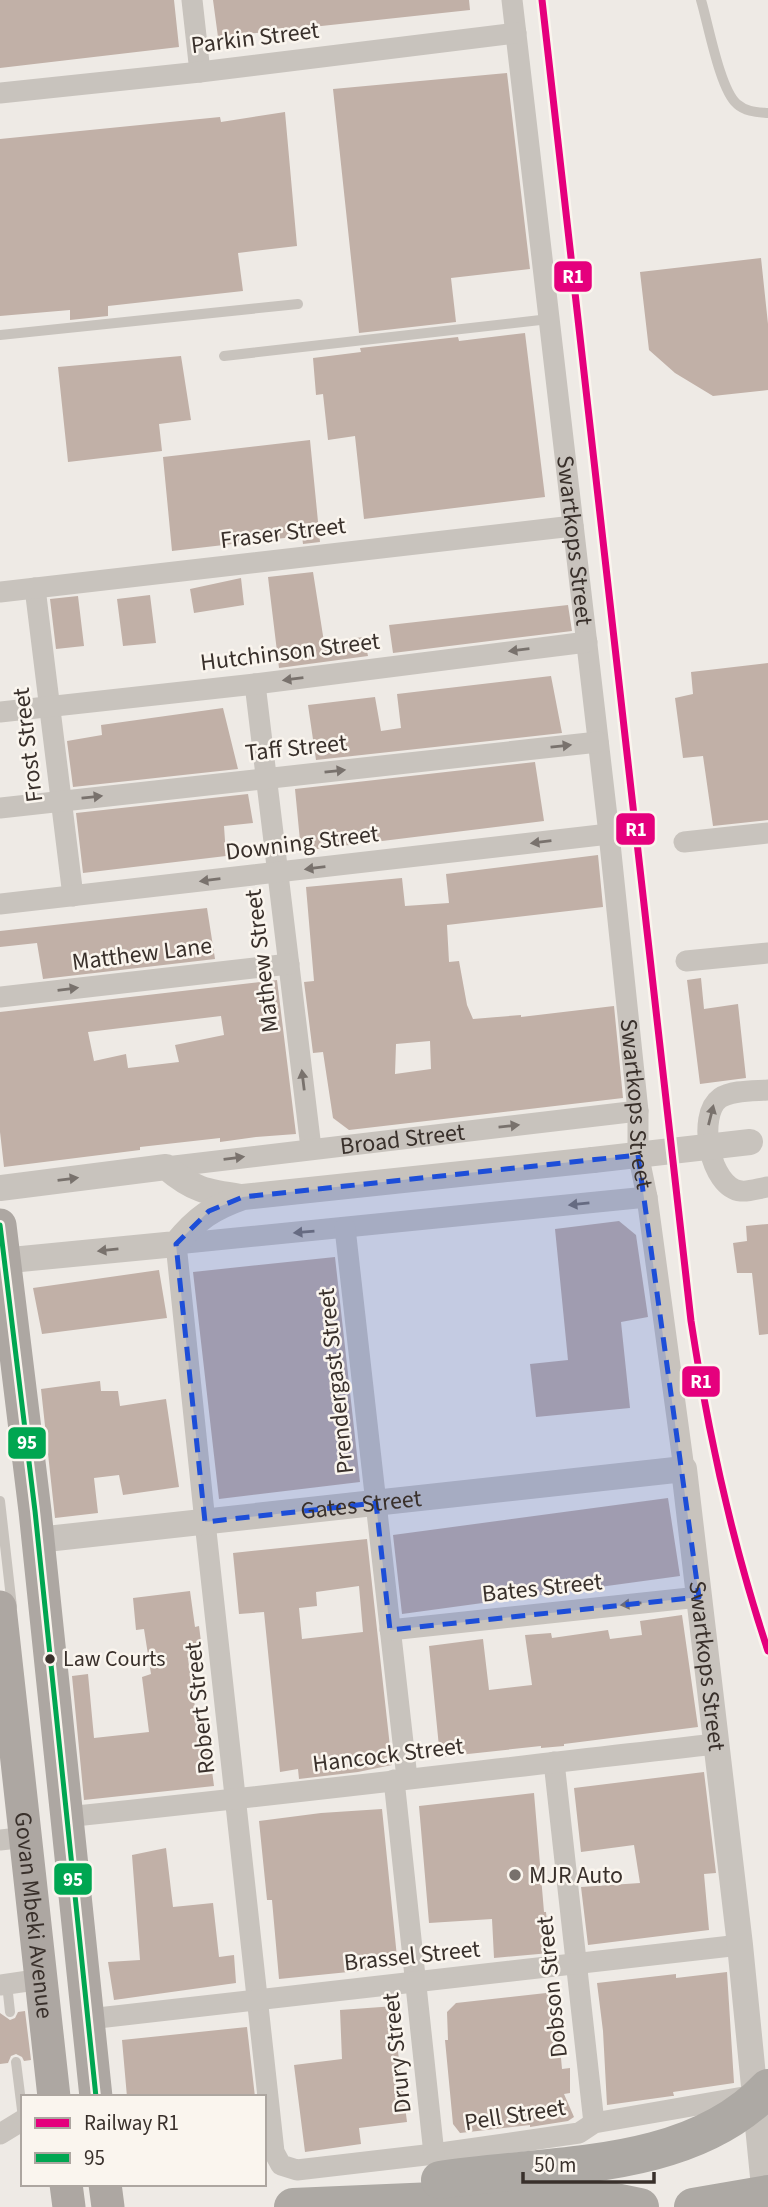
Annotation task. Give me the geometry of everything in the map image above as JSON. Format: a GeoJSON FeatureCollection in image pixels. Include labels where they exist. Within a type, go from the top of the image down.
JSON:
{"type":"FeatureCollection","features":[{"type":"Feature","properties":{"kind":"highway"},"geometry":{"type":"LineString","coordinates":[[300,2206],[439,2178],[584,2163],[654,2150],[687,2140],[732,2119],[754,2102],[762,2091]]}},
{"type":"Feature","properties":{"kind":"highway"},"geometry":{"type":"LineString","coordinates":[[439,2178],[640,2207]]}},
{"type":"Feature","properties":{"kind":"highway"},"geometry":{"type":"LineString","coordinates":[[693,2207],[768,2194]]}},
{"type":"Feature","properties":{"kind":"main road","name":"Govan Mbeki Avenue"},"geometry":{"type":"LineString","coordinates":[[0,1225],[2,1261],[37,1541],[96,2095]]}},
{"type":"Feature","properties":{"kind":"main road","name":"Govan Mbeki Avenue"},"geometry":{"type":"LineString","coordinates":[[7,1613],[4,1691],[13,1838],[42,1979],[54,2095]]}},
{"type":"Feature","properties":{"kind":"main road"},"geometry":{"type":"LineString","coordinates":[[66,2186],[69,2207]]}},
{"type":"Feature","properties":{"kind":"main road"},"geometry":{"type":"LineString","coordinates":[[105,2186],[108,2207]]}},
{"type":"Feature","properties":{"kind":"street"},"geometry":{"type":"LineString","coordinates":[[192,0],[201,72]]}},
{"type":"Feature","properties":{"kind":"street","name":"Swartkops Street"},"geometry":{"type":"LineString","coordinates":[[512,0],[609,834],[638,1111],[638,1153],[647,1197],[684,1469],[740,1945],[762,2091],[766,2207]]}},
{"type":"Feature","properties":{"kind":"street","name":"Parkin Street"},"geometry":{"type":"LineString","coordinates":[[0,93],[201,72],[516,33]]}},
{"type":"Feature","properties":{"kind":"street","name":"Fraser Street"},"geometry":{"type":"LineString","coordinates":[[0,592],[573,526]]}},
{"type":"Feature","properties":{"kind":"street","name":"Frost Street"},"geometry":{"type":"LineString","coordinates":[[35,588],[73,896]]}},
{"type":"Feature","properties":{"kind":"street","name":"Hutchinson Street"},"geometry":{"type":"LineString","coordinates":[[0,712],[256,684],[587,642]]}},
{"type":"Feature","properties":{"kind":"street","name":"Mathew Street"},"geometry":{"type":"LineString","coordinates":[[256,684],[311,1148]]}},
{"type":"Feature","properties":{"kind":"street","name":"Taff Street"},"geometry":{"type":"LineString","coordinates":[[0,808],[598,742]]}},
{"type":"Feature","properties":{"kind":"street","name":"Downing Street"},"geometry":{"type":"LineString","coordinates":[[0,904],[609,834]]}},
{"type":"Feature","properties":{"kind":"street"},"geometry":{"type":"LineString","coordinates":[[684,842],[768,834]]}},
{"type":"Feature","properties":{"kind":"street"},"geometry":{"type":"LineString","coordinates":[[686,961],[768,953]]}},
{"type":"Feature","properties":{"kind":"street","name":"Matthew Lane"},"geometry":{"type":"LineString","coordinates":[[0,997],[289,964]]}},
{"type":"Feature","properties":{"kind":"street"},"geometry":{"type":"LineString","coordinates":[[768,1090],[723,1096],[711,1106],[708,1126],[712,1157],[723,1181],[740,1191],[768,1187]]}},
{"type":"Feature","properties":{"kind":"street","name":"Broad Street"},"geometry":{"type":"LineString","coordinates":[[0,1188],[311,1148],[638,1111]]}},
{"type":"Feature","properties":{"kind":"street","name":"Broad Street"},"geometry":{"type":"LineString","coordinates":[[166,1167],[192,1186],[205,1191],[243,1197],[759,1141]]}},
{"type":"Feature","properties":{"kind":"street","name":"Broad Street"},"geometry":{"type":"LineString","coordinates":[[176,1244],[189,1227],[209,1211],[243,1197]]}},
{"type":"Feature","properties":{"kind":"street"},"geometry":{"type":"LineString","coordinates":[[2,1261],[647,1197]]}},
{"type":"Feature","properties":{"kind":"street","name":"Prendergast Street"},"geometry":{"type":"LineString","coordinates":[[345,1228],[390,1630],[400,1779]]}},
{"type":"Feature","properties":{"kind":"street","name":"Robert Street"},"geometry":{"type":"LineString","coordinates":[[176,1244],[274,2152],[281,2165]]}},
{"type":"Feature","properties":{"kind":"street","name":"Gates Street"},"geometry":{"type":"LineString","coordinates":[[37,1541],[684,1469]]}},
{"type":"Feature","properties":{"kind":"street","name":"Bates Street"},"geometry":{"type":"LineString","coordinates":[[390,1630],[699,1597]]}},
{"type":"Feature","properties":{"kind":"street","name":"Hancock Street"},"geometry":{"type":"LineString","coordinates":[[66,1817],[716,1744]]}},
{"type":"Feature","properties":{"kind":"street","name":"Dobson Street"},"geometry":{"type":"LineString","coordinates":[[554,1762],[594,2123]]}},
{"type":"Feature","properties":{"kind":"street","name":"Drury Street"},"geometry":{"type":"LineString","coordinates":[[400,1779],[415,1982],[439,2178]]}},
{"type":"Feature","properties":{"kind":"street","name":"Brassel Street"},"geometry":{"type":"LineString","coordinates":[[89,2019],[740,1945]]}},
{"type":"Feature","properties":{"kind":"street"},"geometry":{"type":"LineString","coordinates":[[3,1984],[42,1979]]}},
{"type":"Feature","properties":{"kind":"street","name":"Pell Street"},"geometry":{"type":"LineString","coordinates":[[281,2165],[297,2171],[439,2178],[579,2133],[594,2123],[762,2091]]}},
{"type":"Feature","properties":{"kind":"street"},"geometry":{"type":"LineString","coordinates":[[0,2134],[21,2120]]}},
{"type":"Feature","properties":{"kind":"lane"},"geometry":{"type":"LineString","coordinates":[[701,0],[724,84],[735,103],[750,111],[768,113]]}},
{"type":"Feature","properties":{"kind":"lane"},"geometry":{"type":"LineString","coordinates":[[0,335],[298,304]]}},
{"type":"Feature","properties":{"kind":"lane"},"geometry":{"type":"LineString","coordinates":[[224,356],[549,319]]}},
{"type":"Feature","properties":{"kind":"lane"},"geometry":{"type":"LineString","coordinates":[[0,1501],[7,1613]]}},
{"type":"Feature","properties":{"kind":"lane"},"geometry":{"type":"LineString","coordinates":[[3,1984],[10,2012]]}},
{"type":"Feature","properties":{"kind":"lane"},"geometry":{"type":"LineString","coordinates":[[16,2062],[21,2103]]}},
{"type":"Feature","properties":{"kind":"highlighted area"},"geometry":{"type":"Polygon","coordinates":[[[638,1155],[699,1597],[390,1630],[376,1503],[205,1522],[176,1244],[209,1211],[243,1197],[638,1155]]]}},
{"type":"Feature","properties":{"kind":"building"},"geometry":{"type":"Polygon","coordinates":[[[0,0],[174,0],[179,47],[0,68],[0,0]]]}},
{"type":"Feature","properties":{"kind":"building"},"geometry":{"type":"Polygon","coordinates":[[[213,0],[469,0],[470,10],[218,37],[213,0]]]}},
{"type":"Feature","properties":{"kind":"building"},"geometry":{"type":"Polygon","coordinates":[[[507,73],[530,269],[451,278],[456,322],[359,333],[333,89],[507,73]]]}},
{"type":"Feature","properties":{"kind":"building"},"geometry":{"type":"Polygon","coordinates":[[[285,112],[297,246],[238,253],[243,291],[108,306],[108,316],[70,320],[70,310],[0,316],[0,139],[220,117],[221,122],[285,112]]]}},
{"type":"Feature","properties":{"kind":"building"},"geometry":{"type":"Polygon","coordinates":[[[761,258],[768,324],[768,390],[713,396],[675,373],[649,350],[640,272],[761,258]]]}},
{"type":"Feature","properties":{"kind":"building"},"geometry":{"type":"Polygon","coordinates":[[[525,333],[545,497],[364,519],[355,436],[328,440],[323,394],[316,395],[313,358],[361,352],[360,348],[525,333]]]}},
{"type":"Feature","properties":{"kind":"building"},"geometry":{"type":"Polygon","coordinates":[[[181,356],[191,420],[159,424],[162,451],[68,462],[58,367],[181,356]]]}},
{"type":"Feature","properties":{"kind":"building"},"geometry":{"type":"Polygon","coordinates":[[[310,440],[320,542],[303,544],[302,536],[172,551],[163,457],[310,440]]]}},
{"type":"Feature","properties":{"kind":"building"},"geometry":{"type":"Polygon","coordinates":[[[313,572],[324,642],[364,637],[368,656],[279,668],[268,577],[313,572]]]}},
{"type":"Feature","properties":{"kind":"building"},"geometry":{"type":"Polygon","coordinates":[[[241,578],[244,605],[194,613],[190,589],[241,578]]]}},
{"type":"Feature","properties":{"kind":"building"},"geometry":{"type":"Polygon","coordinates":[[[150,595],[156,643],[123,646],[117,599],[150,595]]]}},
{"type":"Feature","properties":{"kind":"building"},"geometry":{"type":"Polygon","coordinates":[[[78,596],[84,646],[56,649],[50,599],[78,596]]]}},
{"type":"Feature","properties":{"kind":"building"},"geometry":{"type":"Polygon","coordinates":[[[568,605],[572,631],[393,653],[389,625],[568,605]]]}},
{"type":"Feature","properties":{"kind":"building"},"geometry":{"type":"Polygon","coordinates":[[[768,663],[768,820],[713,826],[703,756],[683,758],[675,698],[693,694],[691,672],[768,663]]]}},
{"type":"Feature","properties":{"kind":"building"},"geometry":{"type":"Polygon","coordinates":[[[551,676],[562,733],[316,760],[308,705],[375,697],[381,731],[401,728],[397,694],[551,676]]]}},
{"type":"Feature","properties":{"kind":"building"},"geometry":{"type":"Polygon","coordinates":[[[223,708],[238,769],[73,787],[67,741],[102,735],[101,725],[223,708]]]}},
{"type":"Feature","properties":{"kind":"building"},"geometry":{"type":"Polygon","coordinates":[[[535,762],[544,821],[301,851],[295,789],[535,762]]]}},
{"type":"Feature","properties":{"kind":"building"},"geometry":{"type":"Polygon","coordinates":[[[248,794],[253,823],[224,826],[226,856],[83,873],[76,813],[248,794]]]}},
{"type":"Feature","properties":{"kind":"building"},"geometry":{"type":"Polygon","coordinates":[[[598,855],[603,907],[447,925],[449,962],[459,961],[467,1005],[473,1019],[521,1017],[614,1006],[623,1098],[349,1130],[333,1118],[323,1052],[313,1053],[304,982],[314,981],[306,887],[402,878],[405,906],[449,903],[446,874],[598,855]],[[430,1041],[396,1044],[395,1074],[431,1069],[430,1041]]]}},
{"type":"Feature","properties":{"kind":"building"},"geometry":{"type":"Polygon","coordinates":[[[207,908],[215,959],[43,979],[37,943],[0,947],[0,931],[207,908]]]}},
{"type":"Feature","properties":{"kind":"building"},"geometry":{"type":"Polygon","coordinates":[[[701,978],[704,1009],[738,1004],[746,1078],[700,1084],[687,980],[701,978]]]}},
{"type":"Feature","properties":{"kind":"building"},"geometry":{"type":"Polygon","coordinates":[[[277,980],[296,1134],[220,1142],[220,1138],[140,1147],[140,1150],[4,1167],[0,1132],[0,1012],[277,980]],[[221,1016],[88,1032],[94,1061],[126,1054],[128,1068],[179,1062],[175,1045],[224,1035],[221,1016]]]}},
{"type":"Feature","properties":{"kind":"building"},"geometry":{"type":"Polygon","coordinates":[[[619,1221],[636,1235],[648,1317],[621,1322],[630,1408],[536,1417],[530,1364],[568,1360],[555,1229],[619,1221]]]}},
{"type":"Feature","properties":{"kind":"building"},"geometry":{"type":"Polygon","coordinates":[[[768,1224],[768,1334],[759,1335],[752,1273],[737,1273],[733,1243],[747,1241],[746,1226],[768,1224]]]}},
{"type":"Feature","properties":{"kind":"building"},"geometry":{"type":"Polygon","coordinates":[[[335,1257],[360,1482],[219,1499],[193,1272],[335,1257]]]}},
{"type":"Feature","properties":{"kind":"building"},"geometry":{"type":"Polygon","coordinates":[[[159,1270],[167,1318],[42,1334],[33,1288],[159,1270]]]}},
{"type":"Feature","properties":{"kind":"building"},"geometry":{"type":"Polygon","coordinates":[[[100,1381],[101,1391],[118,1391],[120,1406],[166,1399],[179,1487],[123,1495],[119,1475],[94,1478],[98,1513],[55,1518],[41,1389],[100,1381]]]}},
{"type":"Feature","properties":{"kind":"building"},"geometry":{"type":"Polygon","coordinates":[[[668,1498],[680,1576],[402,1614],[393,1535],[668,1498]]]}},
{"type":"Feature","properties":{"kind":"building"},"geometry":{"type":"Polygon","coordinates":[[[367,1539],[392,1765],[299,1779],[298,1769],[280,1772],[264,1612],[239,1614],[233,1553],[367,1539]],[[359,1586],[316,1592],[317,1606],[299,1608],[302,1639],[363,1632],[359,1586]]]}},
{"type":"Feature","properties":{"kind":"building"},"geometry":{"type":"Polygon","coordinates":[[[190,1591],[195,1627],[199,1626],[203,1658],[188,1659],[199,1735],[207,1733],[214,1786],[84,1800],[72,1676],[88,1674],[94,1738],[149,1732],[142,1677],[151,1674],[144,1629],[136,1630],[133,1598],[190,1591]]]}},
{"type":"Feature","properties":{"kind":"building"},"geometry":{"type":"Polygon","coordinates":[[[682,1615],[698,1727],[564,1746],[440,1757],[429,1646],[483,1639],[489,1690],[532,1685],[525,1635],[551,1633],[552,1638],[608,1630],[610,1639],[642,1635],[640,1621],[682,1615]]]}},
{"type":"Feature","properties":{"kind":"building"},"geometry":{"type":"Polygon","coordinates":[[[704,1772],[716,1873],[704,1874],[709,1930],[588,1945],[581,1887],[640,1883],[634,1845],[581,1852],[574,1788],[704,1772]]]}},
{"type":"Feature","properties":{"kind":"building"},"geometry":{"type":"Polygon","coordinates":[[[534,1793],[550,1953],[494,1958],[492,1919],[429,1923],[419,1806],[534,1793]]]}},
{"type":"Feature","properties":{"kind":"building"},"geometry":{"type":"Polygon","coordinates":[[[382,1809],[398,1967],[279,1979],[272,1900],[267,1900],[259,1821],[382,1809]]]}},
{"type":"Feature","properties":{"kind":"building"},"geometry":{"type":"Polygon","coordinates":[[[166,1848],[173,1907],[213,1903],[219,1957],[234,1955],[236,1983],[114,2000],[108,1962],[140,1960],[132,1855],[166,1848]]]}},
{"type":"Feature","properties":{"kind":"building"},"geometry":{"type":"Polygon","coordinates":[[[727,1972],[734,2083],[673,2092],[674,2096],[607,2105],[597,1983],[676,1974],[676,1978],[727,1972]]]}},
{"type":"Feature","properties":{"kind":"building"},"geometry":{"type":"Polygon","coordinates":[[[555,1992],[562,2069],[570,2068],[570,2093],[564,2094],[574,2117],[568,2121],[530,2127],[460,2133],[453,2124],[445,2040],[448,2040],[447,2012],[456,2003],[555,1992]]]}},
{"type":"Feature","properties":{"kind":"building"},"geometry":{"type":"Polygon","coordinates":[[[395,2006],[407,2122],[359,2128],[361,2144],[305,2152],[294,2065],[342,2059],[340,2010],[395,2006]]]}},
{"type":"Feature","properties":{"kind":"building"},"geometry":{"type":"Polygon","coordinates":[[[25,2011],[31,2060],[24,2061],[16,2054],[11,2056],[8,2063],[0,2064],[0,2013],[10,2020],[15,2018],[18,2012],[25,2011]]]}},
{"type":"Feature","properties":{"kind":"building"},"geometry":{"type":"Polygon","coordinates":[[[247,2027],[255,2095],[127,2095],[122,2040],[247,2027]]]}},
{"type":"Feature","properties":{"kind":"rail line","name":"R1"},"geometry":{"type":"LineString","coordinates":[[542,0],[691,1321],[722,1488],[768,1651]]}},
{"type":"Feature","properties":{"kind":"transit line","name":"95"},"geometry":{"type":"LineString","coordinates":[[0,1225],[35,1511],[96,2095]]}},
{"type":"Feature","properties":{"kind":"place","name":"Law Courts"},"geometry":{"type":"Point","coordinates":[50,1659]}},
{"type":"Feature","properties":{"kind":"place","name":"MJR Auto"},"geometry":{"type":"Point","coordinates":[515,1875]}}]}
